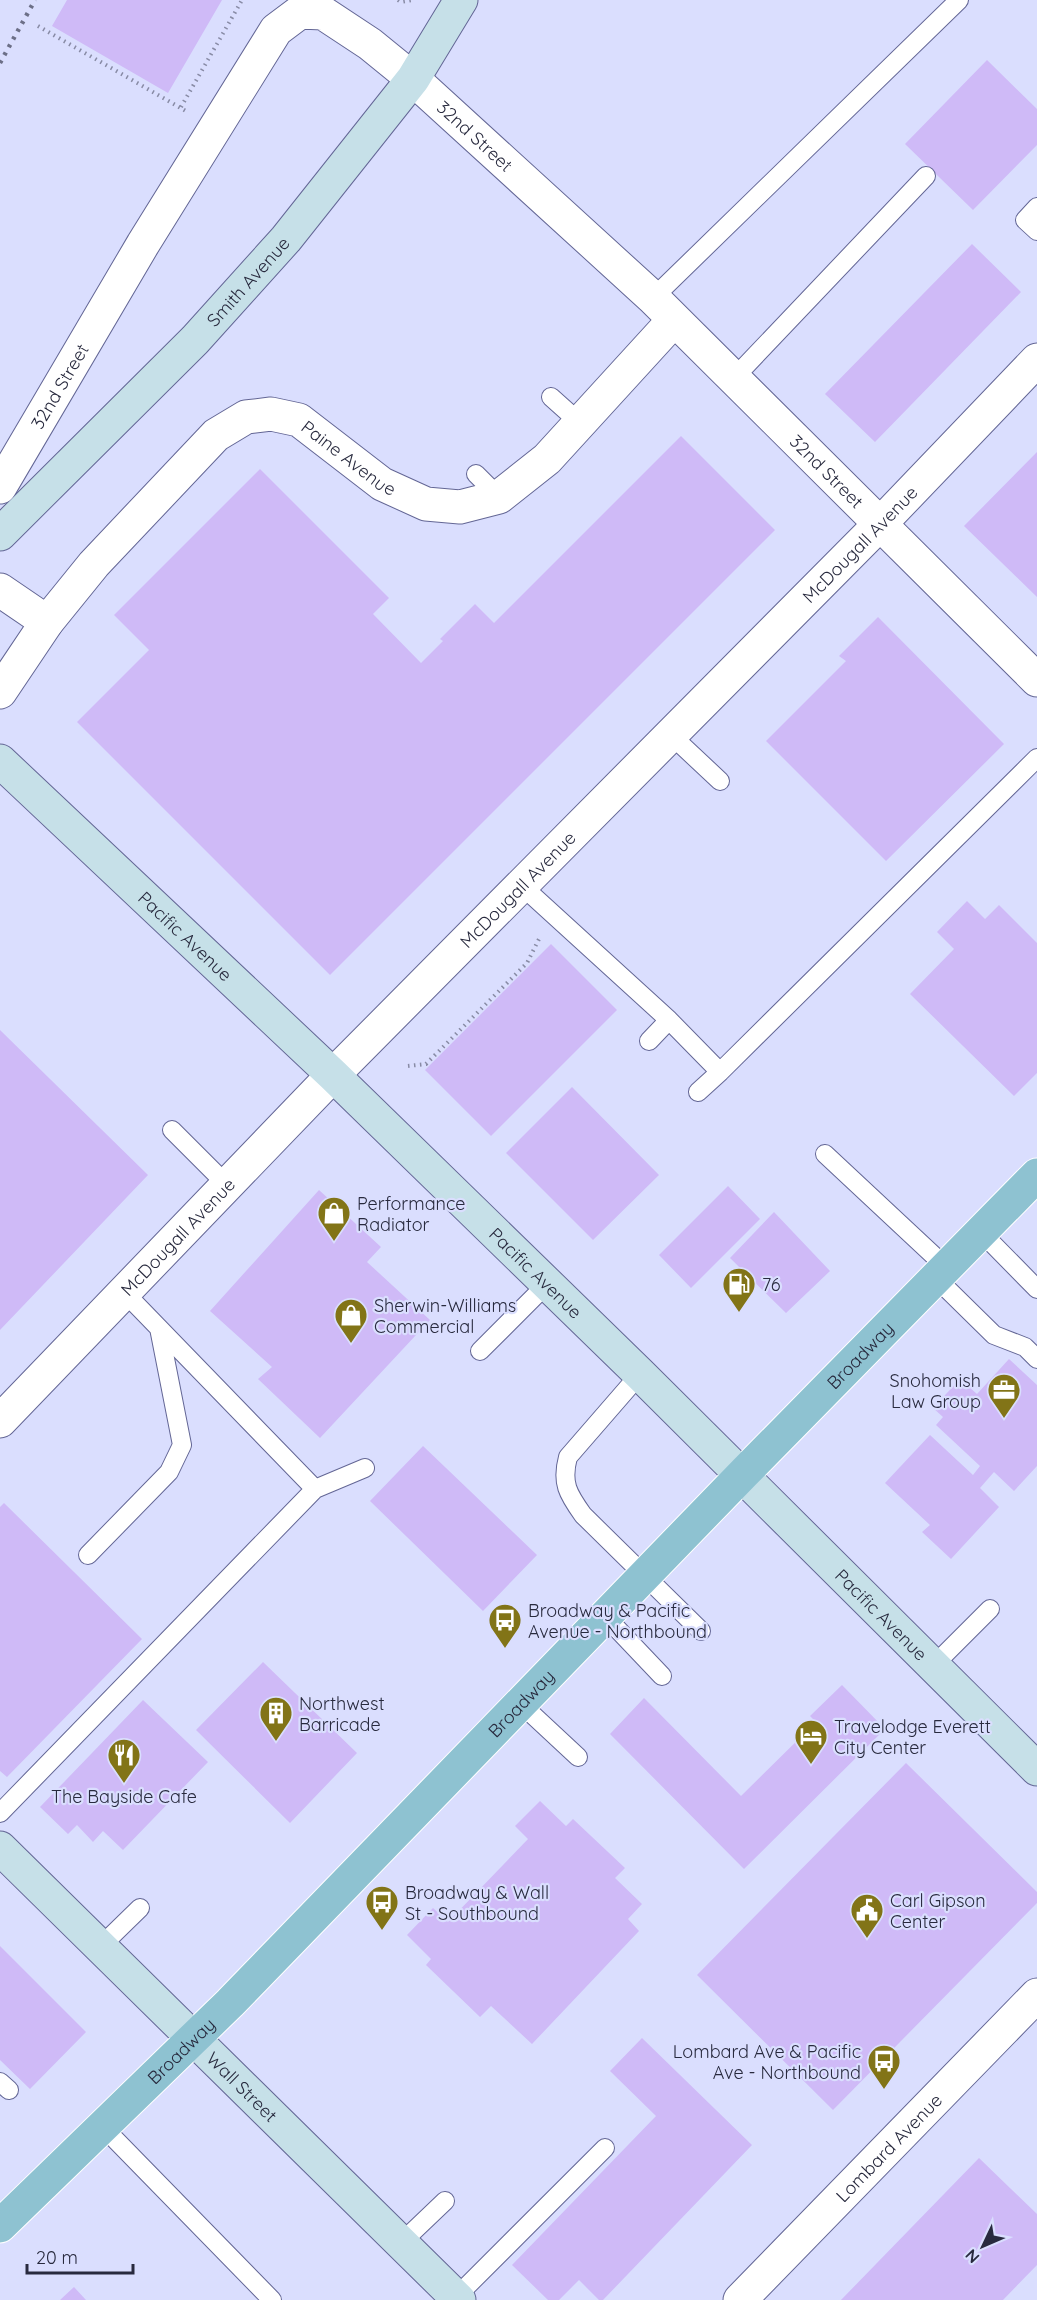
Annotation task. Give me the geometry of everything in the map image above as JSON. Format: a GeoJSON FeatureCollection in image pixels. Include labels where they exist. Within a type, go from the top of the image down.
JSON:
{"type":"FeatureCollection","features":[{"type":"Feature","properties":{"kind":"main road","name":"Broadway"},"geometry":{"type":"LineString","coordinates":[[0,2226],[193,2039],[742,1474],[1037,1175]]}},
{"type":"Feature","properties":{"kind":"street","name":"Smith Avenue"},"geometry":{"type":"LineString","coordinates":[[0,534],[195,340],[286,239],[413,79],[460,0]]}},
{"type":"Feature","properties":{"kind":"street","name":"32nd Street"},"geometry":{"type":"LineString","coordinates":[[0,487],[143,244],[276,30],[300,12],[323,13],[370,44],[413,79],[663,309],[1037,680]]}},
{"type":"Feature","properties":{"kind":"street","name":"Paine Avenue"},"geometry":{"type":"LineString","coordinates":[[0,692],[47,622],[94,564],[216,435],[246,417],[271,414],[298,420],[382,484],[426,504],[460,507],[499,496],[547,459],[580,423],[663,309]]}},
{"type":"Feature","properties":{"kind":"street","name":"McDougall Avenue"},"geometry":{"type":"LineString","coordinates":[[0,1421],[333,1075],[532,895],[670,735],[880,524],[1037,360]]}},
{"type":"Feature","properties":{"kind":"street"},"geometry":{"type":"LineString","coordinates":[[0,590],[47,622]]}},
{"type":"Feature","properties":{"kind":"street","name":"Pacific Avenue"},"geometry":{"type":"LineString","coordinates":[[0,761],[333,1075],[742,1474],[1037,1769]]}},
{"type":"Feature","properties":{"kind":"street","name":"Wall Street"},"geometry":{"type":"LineString","coordinates":[[0,1848],[458,2299]]}},
{"type":"Feature","properties":{"kind":"street","name":"Lombard Avenue"},"geometry":{"type":"LineString","coordinates":[[740,2300],[1037,1995]]}},
{"type":"Feature","properties":{"kind":"lane"},"geometry":{"type":"LineString","coordinates":[[663,309],[959,0]]}},
{"type":"Feature","properties":{"kind":"lane"},"geometry":{"type":"LineString","coordinates":[[734,379],[926,177]]}},
{"type":"Feature","properties":{"kind":"lane"},"geometry":{"type":"LineString","coordinates":[[1037,207],[1025,220],[1037,231]]}},
{"type":"Feature","properties":{"kind":"lane"},"geometry":{"type":"LineString","coordinates":[[551,397],[580,423]]}},
{"type":"Feature","properties":{"kind":"lane"},"geometry":{"type":"LineString","coordinates":[[476,474],[499,496]]}},
{"type":"Feature","properties":{"kind":"lane"},"geometry":{"type":"LineString","coordinates":[[670,735],[720,781]]}},
{"type":"Feature","properties":{"kind":"lane"},"geometry":{"type":"LineString","coordinates":[[698,1092],[1037,758]]}},
{"type":"Feature","properties":{"kind":"lane"},"geometry":{"type":"LineString","coordinates":[[532,895],[669,1020],[720,1072]]}},
{"type":"Feature","properties":{"kind":"lane"},"geometry":{"type":"LineString","coordinates":[[649,1041],[669,1020]]}},
{"type":"Feature","properties":{"kind":"lane"},"geometry":{"type":"LineString","coordinates":[[172,1130],[227,1185]]}},
{"type":"Feature","properties":{"kind":"lane"},"geometry":{"type":"LineString","coordinates":[[825,1154],[941,1273],[994,1335],[1025,1347],[1037,1359]]}},
{"type":"Feature","properties":{"kind":"lane"},"geometry":{"type":"LineString","coordinates":[[981,1232],[1037,1288]]}},
{"type":"Feature","properties":{"kind":"lane"},"geometry":{"type":"LineString","coordinates":[[480,1351],[547,1284]]}},
{"type":"Feature","properties":{"kind":"lane"},"geometry":{"type":"LineString","coordinates":[[124,1292],[315,1489]]}},
{"type":"Feature","properties":{"kind":"lane"},"geometry":{"type":"LineString","coordinates":[[88,1555],[169,1472],[182,1445],[159,1328]]}},
{"type":"Feature","properties":{"kind":"lane"},"geometry":{"type":"LineString","coordinates":[[640,1374],[568,1456],[563,1474],[569,1496],[583,1515],[701,1630]]}},
{"type":"Feature","properties":{"kind":"lane"},"geometry":{"type":"LineString","coordinates":[[0,1813],[315,1489],[365,1468]]}},
{"type":"Feature","properties":{"kind":"lane"},"geometry":{"type":"LineString","coordinates":[[934,1665],[990,1609]]}},
{"type":"Feature","properties":{"kind":"lane"},"geometry":{"type":"LineString","coordinates":[[605,1616],[662,1676]]}},
{"type":"Feature","properties":{"kind":"lane"},"geometry":{"type":"LineString","coordinates":[[520,1703],[578,1757]]}},
{"type":"Feature","properties":{"kind":"lane"},"geometry":{"type":"LineString","coordinates":[[100,1947],[140,1908]]}},
{"type":"Feature","properties":{"kind":"lane"},"geometry":{"type":"LineString","coordinates":[[103,2127],[272,2300]]}},
{"type":"Feature","properties":{"kind":"lane"},"geometry":{"type":"LineString","coordinates":[[458,2299],[605,2148]]}},
{"type":"Feature","properties":{"kind":"lane"},"geometry":{"type":"LineString","coordinates":[[401,2243],[445,2201]]}},
{"type":"Feature","properties":{"kind":"path"},"geometry":{"type":"LineString","coordinates":[[181,107],[242,0]]}},
{"type":"Feature","properties":{"kind":"path"},"geometry":{"type":"LineString","coordinates":[[398,0],[401,2],[413,0]]}},
{"type":"Feature","properties":{"kind":"path"},"geometry":{"type":"LineString","coordinates":[[38,26],[216,127]]}},
{"type":"Feature","properties":{"kind":"path"},"geometry":{"type":"LineString","coordinates":[[408,1066],[426,1064],[527,963],[541,936],[532,895]]}},
{"type":"Feature","properties":{"kind":"building"},"geometry":{"type":"Polygon","coordinates":[[[67,0],[222,0],[168,93],[52,26],[67,0]]]}},
{"type":"Feature","properties":{"kind":"building"},"geometry":{"type":"Polygon","coordinates":[[[987,60],[1037,109],[1037,145],[973,210],[905,144],[987,60]]]}},
{"type":"Feature","properties":{"kind":"building"},"geometry":{"type":"Polygon","coordinates":[[[972,244],[1021,292],[875,442],[825,394],[972,244]]]}},
{"type":"Feature","properties":{"kind":"building"},"geometry":{"type":"Polygon","coordinates":[[[681,436],[775,530],[330,975],[77,722],[149,650],[114,615],[260,469],[389,598],[373,614],[421,663],[443,641],[440,639],[475,604],[494,623],[681,436]]]}},
{"type":"Feature","properties":{"kind":"building"},"geometry":{"type":"Polygon","coordinates":[[[1037,452],[1037,597],[964,526],[1037,452]]]}},
{"type":"Feature","properties":{"kind":"building"},"geometry":{"type":"Polygon","coordinates":[[[878,617],[1004,744],[886,861],[766,741],[846,661],[839,656],[878,617]]]}},
{"type":"Feature","properties":{"kind":"building"},"geometry":{"type":"Polygon","coordinates":[[[967,901],[985,919],[999,905],[1037,943],[1037,1073],[1014,1096],[910,994],[954,949],[937,932],[967,901]]]}},
{"type":"Feature","properties":{"kind":"building"},"geometry":{"type":"Polygon","coordinates":[[[551,944],[617,1010],[491,1136],[425,1070],[551,944]]]}},
{"type":"Feature","properties":{"kind":"building"},"geometry":{"type":"Polygon","coordinates":[[[0,1030],[148,1175],[0,1330],[0,1030]]]}},
{"type":"Feature","properties":{"kind":"building"},"geometry":{"type":"Polygon","coordinates":[[[572,1087],[659,1175],[593,1240],[506,1153],[572,1087]]]}},
{"type":"Feature","properties":{"kind":"building"},"geometry":{"type":"Polygon","coordinates":[[[728,1186],[760,1219],[691,1288],[659,1255],[728,1186]]]}},
{"type":"Feature","properties":{"kind":"building"},"geometry":{"type":"Polygon","coordinates":[[[319,1190],[381,1247],[367,1262],[430,1320],[320,1438],[258,1379],[272,1367],[210,1311],[319,1190]]]}},
{"type":"Feature","properties":{"kind":"building"},"geometry":{"type":"Polygon","coordinates":[[[774,1212],[830,1271],[786,1313],[730,1258],[774,1212]]]}},
{"type":"Feature","properties":{"kind":"building"},"geometry":{"type":"Polygon","coordinates":[[[1009,1359],[1037,1385],[1037,1466],[1014,1491],[994,1472],[980,1488],[999,1507],[951,1559],[922,1532],[930,1525],[885,1483],[930,1435],[973,1475],[980,1466],[936,1425],[943,1417],[933,1408],[960,1379],[977,1394],[1009,1359]]]}},
{"type":"Feature","properties":{"kind":"building"},"geometry":{"type":"Polygon","coordinates":[[[423,1446],[537,1555],[483,1611],[370,1501],[423,1446]]]}},
{"type":"Feature","properties":{"kind":"building"},"geometry":{"type":"Polygon","coordinates":[[[4,1503],[142,1639],[7,1777],[0,1771],[0,1507],[4,1503]]]}},
{"type":"Feature","properties":{"kind":"building","name":"Northwest Barricade"},"geometry":{"type":"Polygon","coordinates":[[[263,1662],[357,1753],[290,1823],[196,1730],[263,1662]]]}},
{"type":"Feature","properties":{"kind":"building","name":"Travelodge Everett City Center"},"geometry":{"type":"Polygon","coordinates":[[[842,1685],[885,1729],[744,1869],[610,1734],[644,1698],[741,1796],[816,1722],[810,1716],[842,1685]]]}},
{"type":"Feature","properties":{"kind":"building","name":"The Bayside Cafe"},"geometry":{"type":"Polygon","coordinates":[[[143,1700],[208,1762],[123,1850],[103,1831],[93,1842],[77,1825],[68,1834],[40,1807],[143,1700]]]}},
{"type":"Feature","properties":{"kind":"building","name":"Carl Gipson Center"},"geometry":{"type":"Polygon","coordinates":[[[906,1763],[1037,1892],[1037,1903],[833,2110],[697,1975],[906,1763]]]}},
{"type":"Feature","properties":{"kind":"building"},"geometry":{"type":"Polygon","coordinates":[[[540,1801],[566,1826],[573,1819],[625,1868],[615,1878],[642,1904],[628,1919],[639,1931],[532,2044],[491,2006],[480,2017],[426,1965],[431,1959],[407,1935],[433,1908],[448,1922],[528,1839],[515,1826],[540,1801]]]}},
{"type":"Feature","properties":{"kind":"building"},"geometry":{"type":"Polygon","coordinates":[[[0,1946],[86,2032],[30,2089],[0,2060],[0,1946]]]}},
{"type":"Feature","properties":{"kind":"building"},"geometry":{"type":"Polygon","coordinates":[[[642,2038],[752,2145],[603,2300],[599,2300],[579,2280],[559,2300],[548,2300],[512,2265],[656,2116],[610,2071],[642,2038]]]}},
{"type":"Feature","properties":{"kind":"building"},"geometry":{"type":"Polygon","coordinates":[[[979,2158],[1037,2214],[1037,2265],[1003,2300],[841,2300],[979,2158]]]}},
{"type":"Feature","properties":{"kind":"building"},"geometry":{"type":"Polygon","coordinates":[[[74,2287],[86,2300],[60,2300],[74,2287]]]}},
{"type":"Feature","properties":{"kind":"railway"},"geometry":{"type":"LineString","coordinates":[[0,63],[35,0]]}},
{"type":"Feature","properties":{"kind":"place","name":"Performance Radiator"},"geometry":{"type":"Point","coordinates":[334,1242]}},
{"type":"Feature","properties":{"kind":"place","name":"76"},"geometry":{"type":"Point","coordinates":[739,1313]}},
{"type":"Feature","properties":{"kind":"place","name":"Sherwin-Williams Commercial"},"geometry":{"type":"Point","coordinates":[351,1344]}},
{"type":"Feature","properties":{"kind":"place","name":"Snohomish Law Group"},"geometry":{"type":"Point","coordinates":[1004,1419]}},
{"type":"Feature","properties":{"kind":"place","name":"Broadway & Pacific Avenue - Northbound"},"geometry":{"type":"Point","coordinates":[505,1649]}},
{"type":"Feature","properties":{"kind":"place","name":"Northwest Barricade"},"geometry":{"type":"Point","coordinates":[276,1742]}},
{"type":"Feature","properties":{"kind":"place","name":"Travelodge Everett City Center"},"geometry":{"type":"Point","coordinates":[811,1765]}},
{"type":"Feature","properties":{"kind":"place","name":"The Bayside Cafe"},"geometry":{"type":"Point","coordinates":[124,1784]}},
{"type":"Feature","properties":{"kind":"place","name":"Broadway & Wall St - Southbound"},"geometry":{"type":"Point","coordinates":[382,1931]}},
{"type":"Feature","properties":{"kind":"place","name":"Carl Gipson Center"},"geometry":{"type":"Point","coordinates":[867,1939]}},
{"type":"Feature","properties":{"kind":"place","name":"Lombard Ave & Pacific Ave - Northbound"},"geometry":{"type":"Point","coordinates":[884,2090]}}]}
